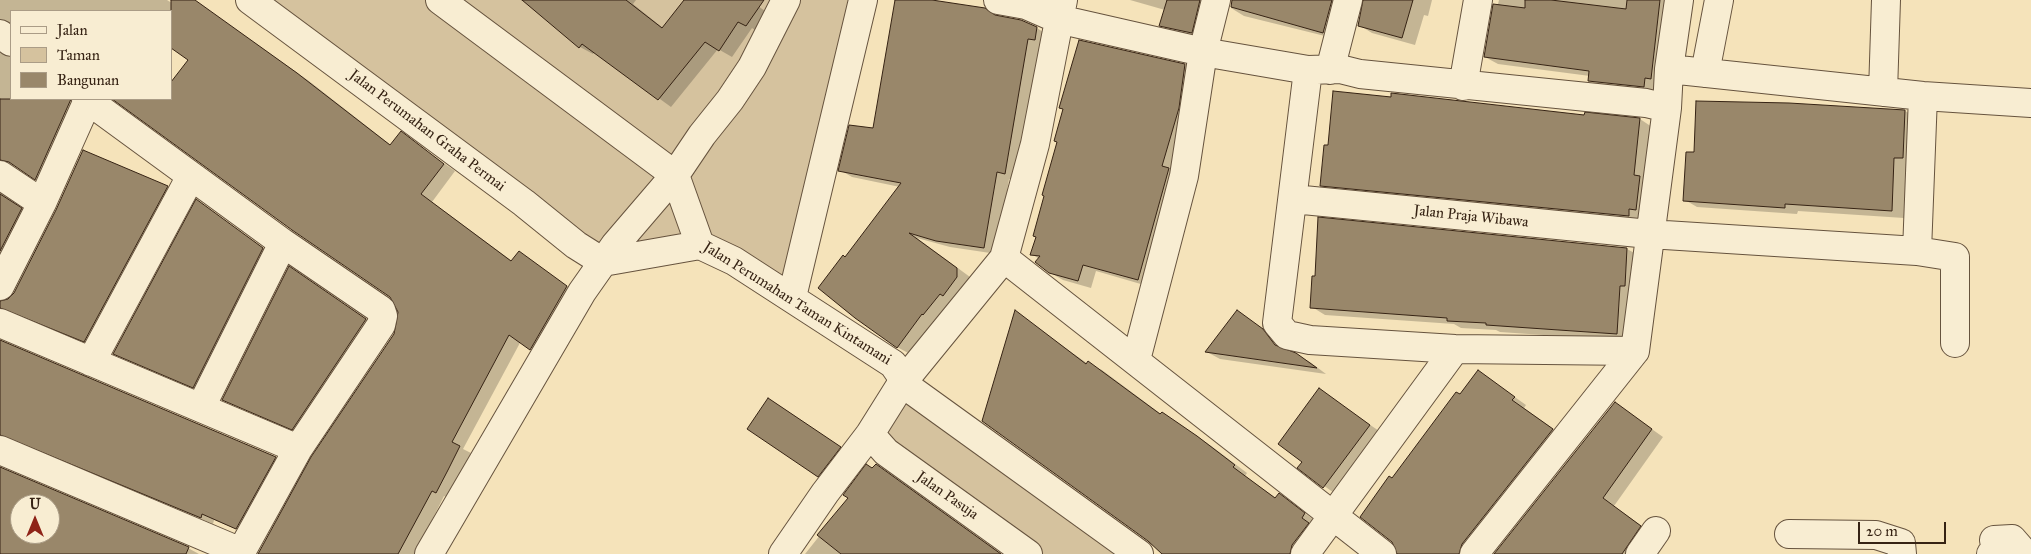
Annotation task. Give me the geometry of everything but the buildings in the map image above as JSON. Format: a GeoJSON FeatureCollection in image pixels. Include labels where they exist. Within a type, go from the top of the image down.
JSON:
{"type":"FeatureCollection","features":[{"type":"Feature","properties":{"kind":"street","name":"Jalan Perumahan Graha Permai"},"geometry":{"type":"LineString","coordinates":[[250,0],[524,203],[576,246],[603,262]]}},
{"type":"Feature","properties":{"kind":"street"},"geometry":{"type":"LineString","coordinates":[[440,0],[675,174]]}},
{"type":"Feature","properties":{"kind":"street"},"geometry":{"type":"LineString","coordinates":[[429,554],[582,292],[603,262],[675,174],[752,67],[786,0]]}},
{"type":"Feature","properties":{"kind":"street"},"geometry":{"type":"LineString","coordinates":[[792,297],[864,0]]}},
{"type":"Feature","properties":{"kind":"street"},"geometry":{"type":"LineString","coordinates":[[998,0],[1060,10],[1204,52],[1319,70],[1340,69],[1360,74],[1462,86],[1646,103],[1667,108]]}},
{"type":"Feature","properties":{"kind":"street"},"geometry":{"type":"LineString","coordinates":[[1136,360],[1184,176],[1204,52],[1216,0]]}},
{"type":"Feature","properties":{"kind":"street"},"geometry":{"type":"LineString","coordinates":[[1348,0],[1319,70],[1293,199],[1277,323],[1287,335],[1310,340],[1455,349],[1635,351]]}},
{"type":"Feature","properties":{"kind":"street"},"geometry":{"type":"LineString","coordinates":[[1462,86],[1478,0]]}},
{"type":"Feature","properties":{"kind":"street"},"geometry":{"type":"LineString","coordinates":[[1474,554],[1635,351],[1667,108],[1669,69],[1679,0]]}},
{"type":"Feature","properties":{"kind":"street"},"geometry":{"type":"LineString","coordinates":[[1705,73],[1719,0]]}},
{"type":"Feature","properties":{"kind":"street"},"geometry":{"type":"LineString","coordinates":[[1882,92],[1886,0]]}},
{"type":"Feature","properties":{"kind":"street"},"geometry":{"type":"LineString","coordinates":[[794,551],[825,493],[870,434],[902,383],[1004,258],[1035,144],[1060,10]]}},
{"type":"Feature","properties":{"kind":"street"},"geometry":{"type":"LineString","coordinates":[[1669,69],[1923,96],[2031,103]]}},
{"type":"Feature","properties":{"kind":"street"},"geometry":{"type":"LineString","coordinates":[[1917,251],[1923,96]]}},
{"type":"Feature","properties":{"kind":"street"},"geometry":{"type":"LineString","coordinates":[[0,286],[42,203],[87,100]]}},
{"type":"Feature","properties":{"kind":"street"},"geometry":{"type":"LineString","coordinates":[[0,450],[241,553],[298,448],[382,325],[383,316],[381,310],[283,243],[88,100]]}},
{"type":"Feature","properties":{"kind":"street","name":"Jalan Perumahan Taman Kintamani"},"geometry":{"type":"LineString","coordinates":[[675,174],[700,244],[734,261],[792,297],[893,364],[900,374],[902,383],[1139,554]]}},
{"type":"Feature","properties":{"kind":"street"},"geometry":{"type":"LineString","coordinates":[[0,175],[42,203]]}},
{"type":"Feature","properties":{"kind":"street"},"geometry":{"type":"LineString","coordinates":[[91,362],[191,176]]}},
{"type":"Feature","properties":{"kind":"street","name":"Jalan Praja Wibawa"},"geometry":{"type":"LineString","coordinates":[[1293,199],[1649,234],[1917,251],[1955,257],[1956,343]]}},
{"type":"Feature","properties":{"kind":"street"},"geometry":{"type":"LineString","coordinates":[[201,407],[283,243]]}},
{"type":"Feature","properties":{"kind":"street"},"geometry":{"type":"LineString","coordinates":[[603,262],[700,244]]}},
{"type":"Feature","properties":{"kind":"street"},"geometry":{"type":"LineString","coordinates":[[1004,258],[1136,360],[1333,518],[1382,554]]}},
{"type":"Feature","properties":{"kind":"street"},"geometry":{"type":"LineString","coordinates":[[0,323],[298,448]]}},
{"type":"Feature","properties":{"kind":"street"},"geometry":{"type":"LineString","coordinates":[[1305,554],[1455,349]]}},
{"type":"Feature","properties":{"kind":"street","name":"Jalan Pasuja"},"geometry":{"type":"LineString","coordinates":[[870,434],[886,452],[1028,554]]}},
{"type":"Feature","properties":{"kind":"street"},"geometry":{"type":"LineString","coordinates":[[1640,554],[1656,531]]}},
{"type":"Feature","properties":{"kind":"street"},"geometry":{"type":"LineString","coordinates":[[1789,534],[1876,535],[1900,543],[1902,554]]}},
{"type":"Feature","properties":{"kind":"street"},"geometry":{"type":"LineString","coordinates":[[1991,554],[1997,554],[1994,540],[2012,539],[2025,554]]}},
{"type":"Feature","properties":{"kind":"green space"},"geometry":{"type":"Polygon","coordinates":[[[250,0],[863,0],[792,297],[700,245],[603,262],[250,0]]]}},
{"type":"Feature","properties":{"kind":"green space"},"geometry":{"type":"Polygon","coordinates":[[[902,383],[1139,554],[1028,554],[870,434],[902,383]]]}}]}
